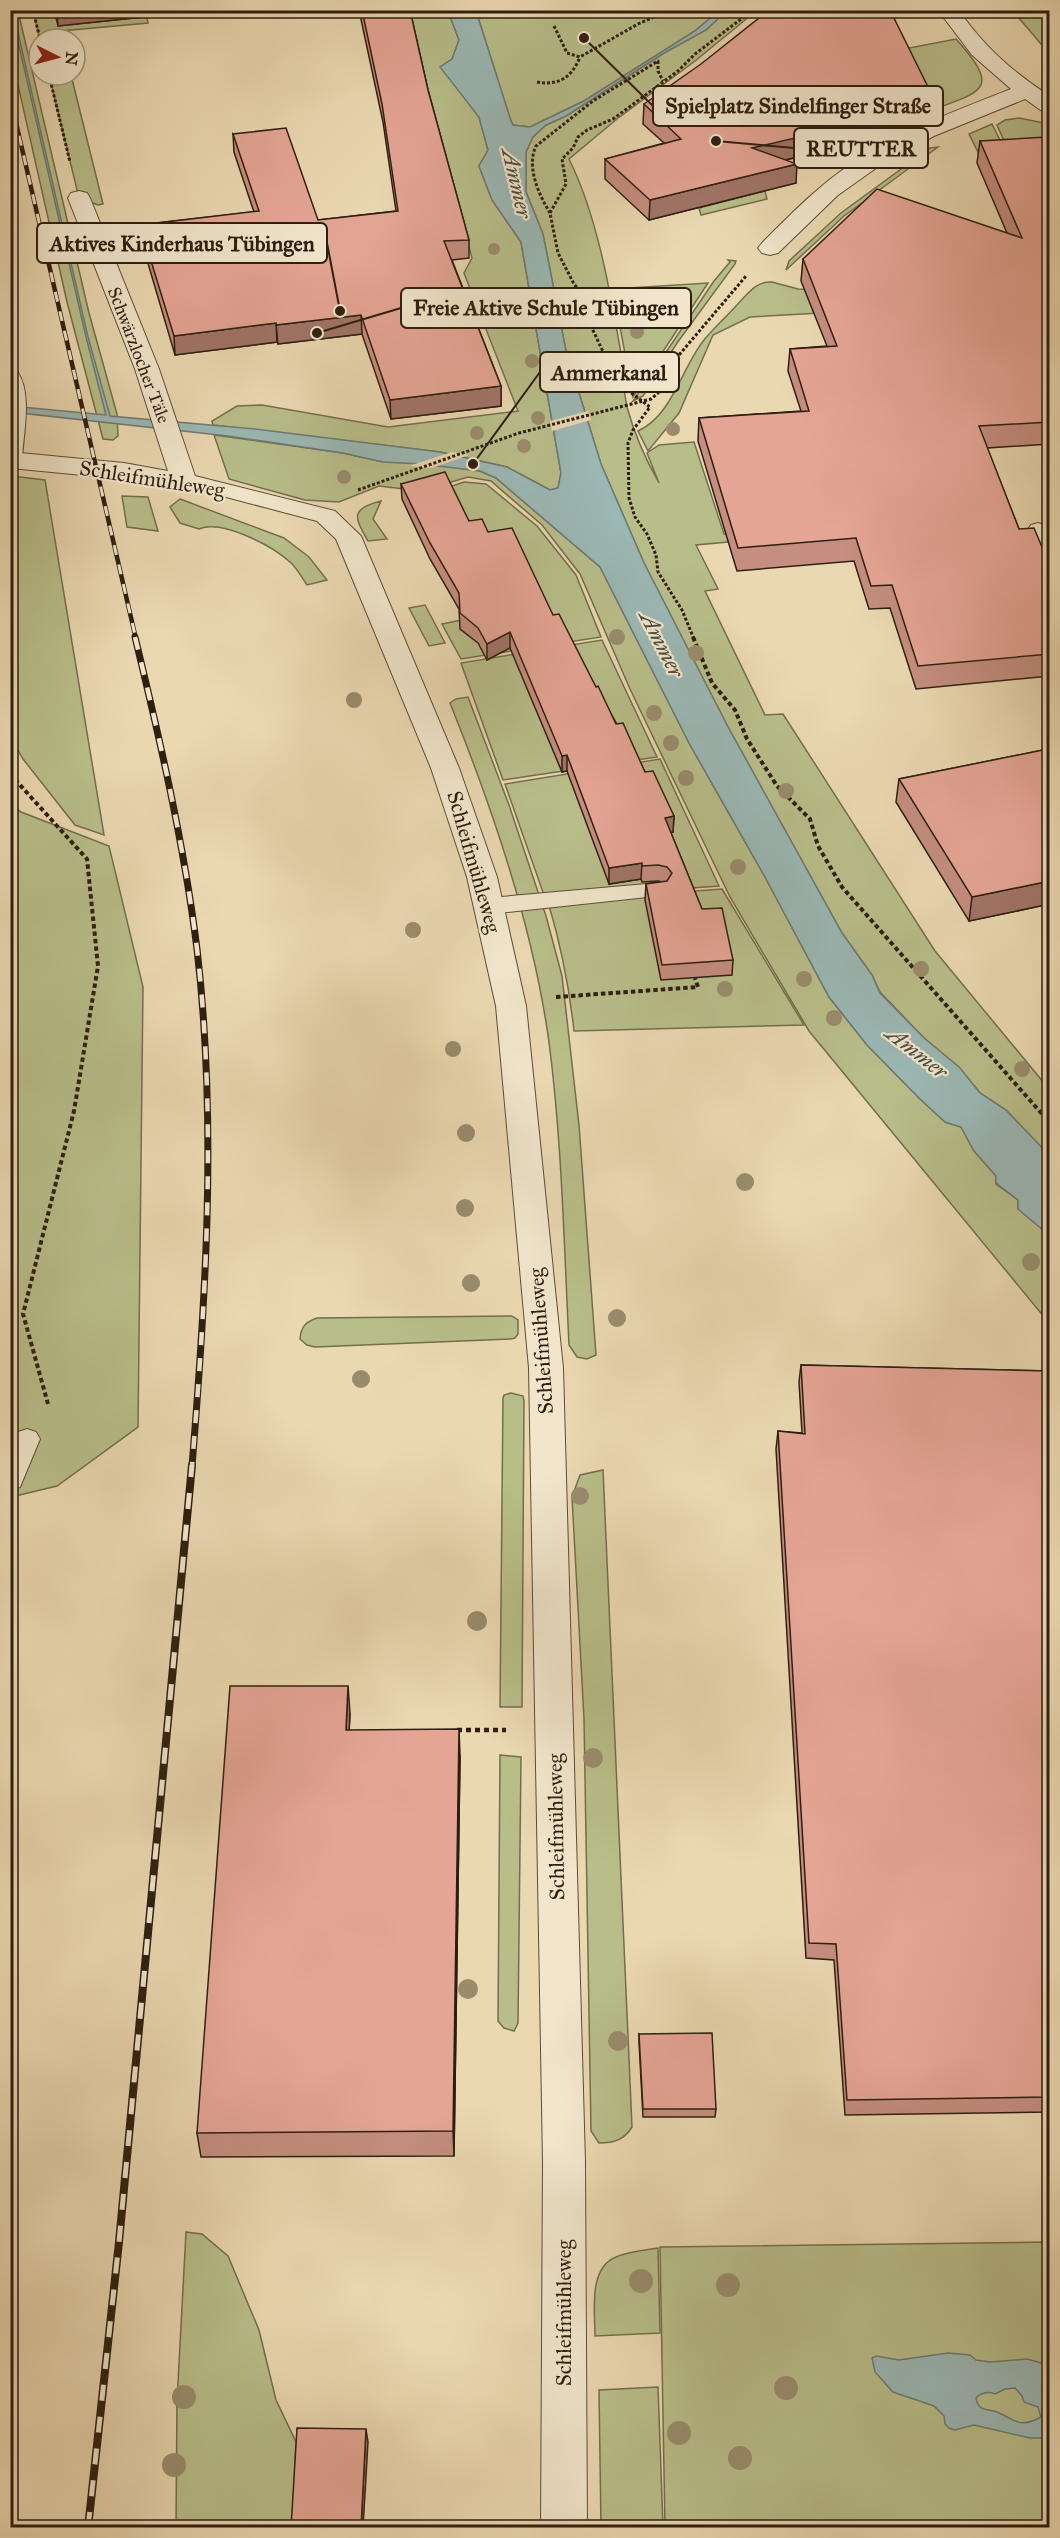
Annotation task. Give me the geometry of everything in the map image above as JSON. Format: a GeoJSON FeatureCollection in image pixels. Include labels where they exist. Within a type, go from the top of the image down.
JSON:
{"type":"FeatureCollection","features":[{"type":"Feature","properties":{"kind":"street"},"geometry":{"type":"LineString","coordinates":[[948,10],[955,23],[1025,91],[1050,106]]}},
{"type":"Feature","properties":{"kind":"street"},"geometry":{"type":"LineString","coordinates":[[771,248],[827,192],[871,161],[945,124],[1025,91]]}},
{"type":"Feature","properties":{"kind":"street","name":"Schwärzlocher Täle"},"geometry":{"type":"LineString","coordinates":[[79,198],[147,369],[184,480]]}},
{"type":"Feature","properties":{"kind":"street","name":"Schleifmühleweg"},"geometry":{"type":"LineString","coordinates":[[11,460],[124,471],[184,480],[326,516],[348,536],[441,758],[483,876],[510,1001],[546,1368],[564,2162],[564,2528]]}},
{"type":"Feature","properties":{"kind":"lane"},"geometry":{"type":"LineString","coordinates":[[10,375],[16,402],[11,460]]}},
{"type":"Feature","properties":{"kind":"lane"},"geometry":{"type":"LineString","coordinates":[[1038,529],[1050,559]]}},
{"type":"Feature","properties":{"kind":"lane"},"geometry":{"type":"LineString","coordinates":[[489,906],[658,890]]}},
{"type":"Feature","properties":{"kind":"lane"},"geometry":{"type":"LineString","coordinates":[[10,1479],[27,1440]]}},
{"type":"Feature","properties":{"kind":"path"},"geometry":{"type":"LineString","coordinates":[[33,10],[37,27]]}},
{"type":"Feature","properties":{"kind":"path"},"geometry":{"type":"LineString","coordinates":[[550,213],[566,184],[562,159],[573,148],[578,137],[587,130],[613,119],[678,71],[687,61],[753,10]]}},
{"type":"Feature","properties":{"kind":"path"},"geometry":{"type":"LineString","coordinates":[[537,81],[555,85],[563,81],[578,64],[580,57],[638,24],[669,11]]}},
{"type":"Feature","properties":{"kind":"path"},"geometry":{"type":"LineString","coordinates":[[554,26],[567,53],[580,57]]}},
{"type":"Feature","properties":{"kind":"path"},"geometry":{"type":"LineString","coordinates":[[711,42],[717,42]]}},
{"type":"Feature","properties":{"kind":"path"},"geometry":{"type":"LineString","coordinates":[[663,81],[658,71],[658,61],[593,101],[532,150],[532,166],[550,213],[558,253],[574,284],[586,299],[589,322],[622,386],[650,407],[633,430],[628,442],[628,498],[635,517],[647,534],[656,555],[658,572],[682,610],[712,683],[735,710],[747,738],[777,786],[810,819],[818,846],[842,887],[1050,1123]]}},
{"type":"Feature","properties":{"kind":"path"},"geometry":{"type":"LineString","coordinates":[[52,87],[79,198]]}},
{"type":"Feature","properties":{"kind":"path"},"geometry":{"type":"LineString","coordinates":[[326,516],[347,494],[490,443],[625,407],[658,393],[679,355],[771,248]]}},
{"type":"Feature","properties":{"kind":"path"},"geometry":{"type":"LineString","coordinates":[[10,774],[87,859],[98,966],[74,1111],[23,1314],[51,1413]]}},
{"type":"Feature","properties":{"kind":"path"},"geometry":{"type":"LineString","coordinates":[[510,1001],[698,987],[695,978]]}},
{"type":"Feature","properties":{"kind":"path"},"geometry":{"type":"LineString","coordinates":[[448,1730],[554,1730]]}},
{"type":"Feature","properties":{"kind":"green space"},"geometry":{"type":"Polygon","coordinates":[[[10,11],[18,11],[27,49],[27,87],[36,87],[89,313],[117,414],[118,436],[113,440],[103,439],[67,302],[11,54],[10,11]]]}},
{"type":"Feature","properties":{"kind":"green space"},"geometry":{"type":"Polygon","coordinates":[[[33,11],[60,11],[64,24],[146,14],[148,23],[87,29],[37,27],[33,11]]]}},
{"type":"Feature","properties":{"kind":"green space"},"geometry":{"type":"Polygon","coordinates":[[[408,11],[448,11],[459,40],[452,59],[441,67],[479,117],[488,150],[479,166],[492,200],[521,242],[561,473],[558,488],[550,490],[507,467],[440,452],[213,425],[212,421],[237,406],[262,405],[388,427],[518,411],[464,273],[472,258],[408,11]]]}},
{"type":"Feature","properties":{"kind":"green space"},"geometry":{"type":"Polygon","coordinates":[[[476,11],[535,11],[537,17],[536,11],[725,11],[714,15],[695,31],[584,101],[530,127],[513,125],[511,121],[476,11]]]}},
{"type":"Feature","properties":{"kind":"green space"},"geometry":{"type":"Polygon","coordinates":[[[737,11],[756,11],[569,159],[587,204],[601,254],[621,353],[627,407],[641,446],[659,483],[647,453],[659,445],[694,442],[724,534],[822,526],[825,533],[696,545],[718,589],[705,591],[765,715],[783,714],[935,951],[1049,1089],[1049,1155],[1006,1110],[980,1093],[959,1067],[924,1038],[880,992],[872,975],[842,933],[728,727],[644,563],[601,464],[566,351],[543,234],[526,192],[526,152],[533,137],[546,125],[566,116],[664,53],[706,30],[720,17],[737,11]]]}},
{"type":"Feature","properties":{"kind":"green space"},"geometry":{"type":"Polygon","coordinates":[[[1013,11],[1049,11],[1049,43],[1041,44],[1013,11]]]}},
{"type":"Feature","properties":{"kind":"green space"},"geometry":{"type":"Polygon","coordinates":[[[956,39],[979,69],[982,79],[980,87],[973,93],[929,111],[899,50],[956,39]]]}},
{"type":"Feature","properties":{"kind":"green space"},"geometry":{"type":"Polygon","coordinates":[[[52,87],[74,87],[103,204],[98,205],[79,198],[52,87]]]}},
{"type":"Feature","properties":{"kind":"green space"},"geometry":{"type":"Polygon","coordinates":[[[1019,118],[1049,124],[1049,169],[1013,161],[997,125],[1005,120],[1019,118]]]}},
{"type":"Feature","properties":{"kind":"green space"},"geometry":{"type":"Polygon","coordinates":[[[992,124],[1012,164],[985,166],[969,134],[992,124]]]}},
{"type":"Feature","properties":{"kind":"green space"},"geometry":{"type":"Polygon","coordinates":[[[938,147],[844,216],[786,270],[789,261],[841,213],[930,148],[938,147]]]}},
{"type":"Feature","properties":{"kind":"green space"},"geometry":{"type":"Polygon","coordinates":[[[765,191],[767,199],[701,215],[699,208],[765,191]]]}},
{"type":"Feature","properties":{"kind":"green space"},"geometry":{"type":"Polygon","coordinates":[[[728,260],[736,261],[735,264],[677,343],[643,396],[633,401],[714,281],[730,262],[728,260]]]}},
{"type":"Feature","properties":{"kind":"green space"},"geometry":{"type":"Polygon","coordinates":[[[766,282],[798,289],[821,290],[875,310],[750,317],[713,335],[679,413],[648,451],[638,431],[650,424],[668,403],[704,340],[752,290],[766,282]]]}},
{"type":"Feature","properties":{"kind":"green space"},"geometry":{"type":"Polygon","coordinates":[[[708,283],[633,397],[613,289],[708,283]]]}},
{"type":"Feature","properties":{"kind":"green space"},"geometry":{"type":"Polygon","coordinates":[[[214,435],[343,453],[383,462],[421,463],[480,471],[496,478],[600,567],[689,743],[765,877],[829,997],[867,1045],[920,1099],[945,1122],[961,1127],[974,1151],[996,1176],[996,1184],[1018,1200],[1018,1209],[1049,1235],[1049,1323],[809,1031],[730,897],[630,689],[580,574],[542,525],[491,481],[468,477],[421,491],[379,486],[339,502],[305,500],[229,479],[214,435]]]}},
{"type":"Feature","properties":{"kind":"green space"},"geometry":{"type":"Polygon","coordinates":[[[11,476],[45,480],[104,835],[75,825],[23,759],[11,738],[11,476]]]}},
{"type":"Feature","properties":{"kind":"green space"},"geometry":{"type":"Polygon","coordinates":[[[464,482],[486,484],[537,526],[576,575],[601,637],[461,659],[442,624],[518,608],[483,530],[461,515],[449,487],[464,482]]]}},
{"type":"Feature","properties":{"kind":"green space"},"geometry":{"type":"Polygon","coordinates":[[[122,496],[148,497],[158,531],[127,527],[122,496]]]}},
{"type":"Feature","properties":{"kind":"green space"},"geometry":{"type":"Polygon","coordinates":[[[180,499],[284,538],[309,557],[327,580],[307,585],[290,562],[259,542],[233,531],[209,527],[199,529],[180,523],[170,507],[180,499]]]}},
{"type":"Feature","properties":{"kind":"green space"},"geometry":{"type":"Polygon","coordinates":[[[381,501],[373,519],[387,539],[368,541],[358,520],[359,511],[381,501]]]}},
{"type":"Feature","properties":{"kind":"green space"},"geometry":{"type":"Polygon","coordinates":[[[425,605],[445,643],[429,646],[409,608],[425,605]]]}},
{"type":"Feature","properties":{"kind":"green space"},"geometry":{"type":"Polygon","coordinates":[[[602,640],[657,757],[503,780],[461,663],[602,640]]]}},
{"type":"Feature","properties":{"kind":"green space"},"geometry":{"type":"Polygon","coordinates":[[[468,697],[509,805],[546,916],[562,976],[579,1125],[596,1355],[587,1359],[577,1357],[569,1345],[557,1117],[542,999],[510,870],[450,703],[456,699],[468,697]]]}},
{"type":"Feature","properties":{"kind":"green space"},"geometry":{"type":"Polygon","coordinates":[[[660,759],[719,886],[545,898],[505,784],[660,759]]]}},
{"type":"Feature","properties":{"kind":"green space"},"geometry":{"type":"Polygon","coordinates":[[[10,803],[21,812],[109,846],[143,987],[138,1427],[57,1486],[11,1497],[10,803]]]}},
{"type":"Feature","properties":{"kind":"green space"},"geometry":{"type":"Polygon","coordinates":[[[722,889],[804,1025],[574,1031],[564,966],[548,902],[722,889]]]}},
{"type":"Feature","properties":{"kind":"green space"},"geometry":{"type":"Polygon","coordinates":[[[512,1316],[518,1320],[518,1334],[511,1339],[315,1347],[307,1345],[300,1339],[305,1325],[317,1318],[512,1316]]]}},
{"type":"Feature","properties":{"kind":"green space"},"geometry":{"type":"Polygon","coordinates":[[[511,1393],[523,1396],[524,1401],[522,1707],[500,1707],[503,1398],[504,1395],[511,1393]]]}},
{"type":"Feature","properties":{"kind":"green space"},"geometry":{"type":"Polygon","coordinates":[[[603,1470],[632,2127],[618,2140],[599,2143],[591,2131],[584,1719],[572,1497],[580,1475],[603,1470]]]}},
{"type":"Feature","properties":{"kind":"green space"},"geometry":{"type":"Polygon","coordinates":[[[500,1755],[521,1757],[518,2023],[514,2031],[504,2028],[498,2021],[500,1755]]]}},
{"type":"Feature","properties":{"kind":"green space"},"geometry":{"type":"Polygon","coordinates":[[[186,2232],[202,2234],[228,2256],[259,2330],[276,2400],[296,2442],[292,2527],[176,2528],[177,2401],[186,2232]]]}},
{"type":"Feature","properties":{"kind":"green space"},"geometry":{"type":"Polygon","coordinates":[[[1049,2242],[1049,2527],[665,2527],[660,2247],[1049,2242]]]}},
{"type":"Feature","properties":{"kind":"green space"},"geometry":{"type":"Polygon","coordinates":[[[658,2248],[660,2333],[595,2336],[595,2292],[601,2271],[616,2257],[658,2248]]]}},
{"type":"Feature","properties":{"kind":"green space"},"geometry":{"type":"Polygon","coordinates":[[[658,2387],[663,2527],[601,2527],[599,2390],[658,2387]]]}},
{"type":"Feature","properties":{"kind":"water"},"geometry":{"type":"Polygon","coordinates":[[[11,11],[13,11],[27,81],[11,11]]]}},
{"type":"Feature","properties":{"kind":"water","name":"Ammer"},"geometry":{"type":"Polygon","coordinates":[[[448,11],[476,11],[511,121],[513,125],[530,127],[584,101],[695,31],[714,15],[725,11],[737,11],[720,17],[706,30],[664,53],[566,116],[546,125],[533,137],[526,152],[526,192],[543,234],[566,351],[601,464],[644,563],[728,727],[842,933],[872,975],[880,993],[924,1038],[959,1067],[980,1093],[1006,1110],[1049,1155],[1049,1235],[1018,1209],[1018,1200],[996,1183],[996,1176],[974,1151],[961,1127],[945,1122],[920,1099],[867,1045],[829,997],[765,877],[689,743],[600,567],[496,478],[480,471],[383,462],[343,453],[228,436],[11,412],[11,406],[106,415],[28,87],[30,87],[88,337],[110,416],[255,429],[440,452],[507,467],[550,490],[558,488],[561,473],[521,242],[492,200],[479,166],[488,150],[479,117],[440,67],[452,59],[459,40],[448,11]]]}},
{"type":"Feature","properties":{"kind":"water"},"geometry":{"type":"Polygon","coordinates":[[[948,2353],[970,2355],[976,2360],[990,2362],[1027,2359],[1049,2365],[1049,2438],[1030,2438],[974,2425],[955,2430],[949,2428],[945,2424],[944,2416],[934,2406],[893,2392],[875,2372],[872,2358],[876,2356],[899,2360],[948,2353]],[[1015,2388],[1005,2389],[995,2394],[984,2393],[976,2398],[981,2408],[997,2412],[1018,2422],[1034,2421],[1041,2417],[1038,2407],[1024,2402],[1015,2388]]]}},
{"type":"Feature","properties":{"kind":"pier"},"geometry":{"type":"Polygon","coordinates":[[[588,411],[591,420],[552,431],[550,421],[588,411]]]}},
{"type":"Feature","properties":{"kind":"pier"},"geometry":{"type":"Polygon","coordinates":[[[452,452],[469,455],[432,468],[409,466],[452,452]]]}},
{"type":"Feature","properties":{"kind":"building"},"geometry":{"type":"Polygon","coordinates":[[[362,10],[410,10],[428,90],[469,240],[444,241],[501,386],[390,400],[361,315],[174,336],[140,225],[259,211],[233,134],[286,128],[318,220],[398,211],[382,104],[362,10]]]}},
{"type":"Feature","properties":{"kind":"building"},"geometry":{"type":"Polygon","coordinates":[[[769,10],[890,10],[928,87],[876,119],[752,148],[797,164],[650,200],[605,159],[681,139],[644,104],[701,64],[769,10]]]}},
{"type":"Feature","properties":{"kind":"building"},"geometry":{"type":"Polygon","coordinates":[[[1047,137],[1050,141],[1050,422],[979,426],[1019,529],[1034,528],[1050,566],[1050,654],[918,666],[892,585],[871,586],[856,538],[738,548],[699,418],[809,411],[790,349],[837,346],[803,259],[877,189],[1022,238],[980,141],[1047,137]]]}},
{"type":"Feature","properties":{"kind":"building"},"geometry":{"type":"Polygon","coordinates":[[[445,472],[469,521],[482,519],[488,532],[512,528],[553,615],[559,614],[616,724],[623,723],[645,772],[653,771],[674,816],[665,818],[702,909],[722,908],[733,960],[662,965],[646,884],[667,881],[672,873],[667,867],[642,866],[642,863],[609,868],[567,755],[562,756],[510,632],[487,644],[478,628],[460,613],[459,593],[430,543],[401,484],[445,472]]]}},
{"type":"Feature","properties":{"kind":"building"},"geometry":{"type":"Polygon","coordinates":[[[1050,746],[1050,881],[972,897],[899,779],[1043,750],[1050,746]]]}},
{"type":"Feature","properties":{"kind":"building"},"geometry":{"type":"Polygon","coordinates":[[[801,1365],[1050,1371],[1050,2097],[847,2100],[836,1944],[809,1943],[778,1431],[805,1434],[801,1365]]]}},
{"type":"Feature","properties":{"kind":"building"},"geometry":{"type":"Polygon","coordinates":[[[230,1686],[348,1686],[346,1730],[459,1729],[453,2131],[197,2133],[230,1686]]]}},
{"type":"Feature","properties":{"kind":"building"},"geometry":{"type":"Polygon","coordinates":[[[712,2033],[716,2109],[643,2109],[639,2034],[712,2033]]]}},
{"type":"Feature","properties":{"kind":"building"},"geometry":{"type":"Polygon","coordinates":[[[297,2428],[366,2429],[361,2528],[291,2528],[297,2428]]]}},
{"type":"Feature","properties":{"kind":"railway"},"geometry":{"type":"LineString","coordinates":[[10,97],[136,639]]}},
{"type":"Feature","properties":{"kind":"railway"},"geometry":{"type":"LineString","coordinates":[[135,637],[178,831],[192,910],[203,1014],[207,1078],[207,1208],[202,1337],[192,1466]]}},
{"type":"Feature","properties":{"kind":"railway"},"geometry":{"type":"LineString","coordinates":[[88,2528],[119,2242],[192,1465]]}},
{"type":"Feature","properties":{"kind":"place","name":"Spielplatz Sindelfinger Straße"},"geometry":{"type":"Point","coordinates":[584,38]}},
{"type":"Feature","properties":{"kind":"place","name":"REUTTER"},"geometry":{"type":"Point","coordinates":[716,141]}},
{"type":"Feature","properties":{"kind":"place","name":"Aktives Kinderhaus Tübingen"},"geometry":{"type":"Point","coordinates":[340,311]}},
{"type":"Feature","properties":{"kind":"place","name":"Freie Aktive Schule Tübingen"},"geometry":{"type":"Point","coordinates":[317,333]}},
{"type":"Feature","properties":{"kind":"place","name":"Ammerkanal"},"geometry":{"type":"Point","coordinates":[473,464]}}]}
